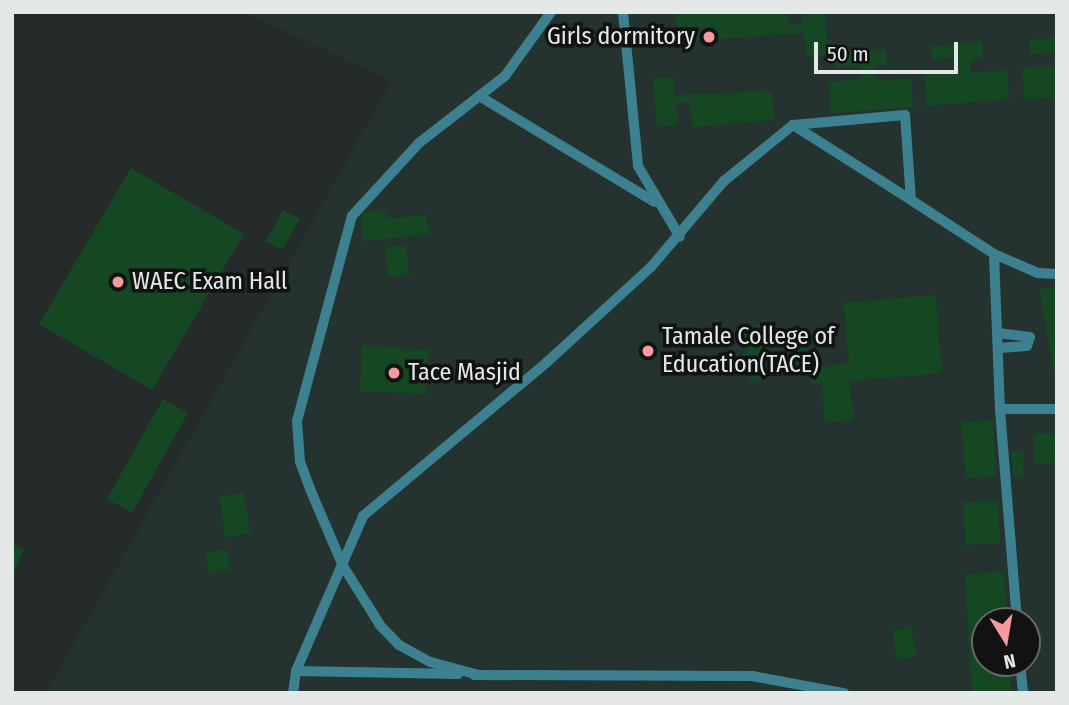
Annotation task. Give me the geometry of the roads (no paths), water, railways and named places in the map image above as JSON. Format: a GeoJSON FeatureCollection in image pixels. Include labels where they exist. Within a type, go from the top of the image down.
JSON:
{"type":"FeatureCollection","features":[{"type":"Feature","properties":{"kind":"lane"},"geometry":{"type":"LineString","coordinates":[[479,676],[430,662],[399,645],[343,566],[299,463],[297,421],[346,233],[371,191],[418,143],[505,76],[551,12]]}},
{"type":"Feature","properties":{"kind":"lane"},"geometry":{"type":"LineString","coordinates":[[622,12],[638,166],[658,204],[680,237]]}},
{"type":"Feature","properties":{"kind":"lane"},"geometry":{"type":"LineString","coordinates":[[479,96],[658,204]]}},
{"type":"Feature","properties":{"kind":"lane"},"geometry":{"type":"LineString","coordinates":[[293,693],[296,671],[363,516],[547,362],[680,237],[724,181],[793,125],[905,115],[911,200]]}},
{"type":"Feature","properties":{"kind":"lane"},"geometry":{"type":"LineString","coordinates":[[793,125],[994,254],[1038,273],[1057,274]]}},
{"type":"Feature","properties":{"kind":"lane"},"geometry":{"type":"LineString","coordinates":[[994,254],[1000,409],[1016,607]]}},
{"type":"Feature","properties":{"kind":"lane"},"geometry":{"type":"LineString","coordinates":[[998,333],[1030,337],[1027,346],[999,348]]}},
{"type":"Feature","properties":{"kind":"lane"},"geometry":{"type":"LineString","coordinates":[[1000,409],[1057,409]]}},
{"type":"Feature","properties":{"kind":"lane"},"geometry":{"type":"LineString","coordinates":[[296,671],[479,676],[752,676],[844,693]]}},
{"type":"Feature","properties":{"kind":"place","name":"Girls dormitory"},"geometry":{"type":"Point","coordinates":[709,37]}},
{"type":"Feature","properties":{"kind":"place","name":"WAEC Exam Hall"},"geometry":{"type":"Point","coordinates":[118,282]}},
{"type":"Feature","properties":{"kind":"place","name":"Tamale College of Education(TACE)"},"geometry":{"type":"Point","coordinates":[648,351]}},
{"type":"Feature","properties":{"kind":"place","name":"Tace Masjid"},"geometry":{"type":"Point","coordinates":[394,373]}}]}
